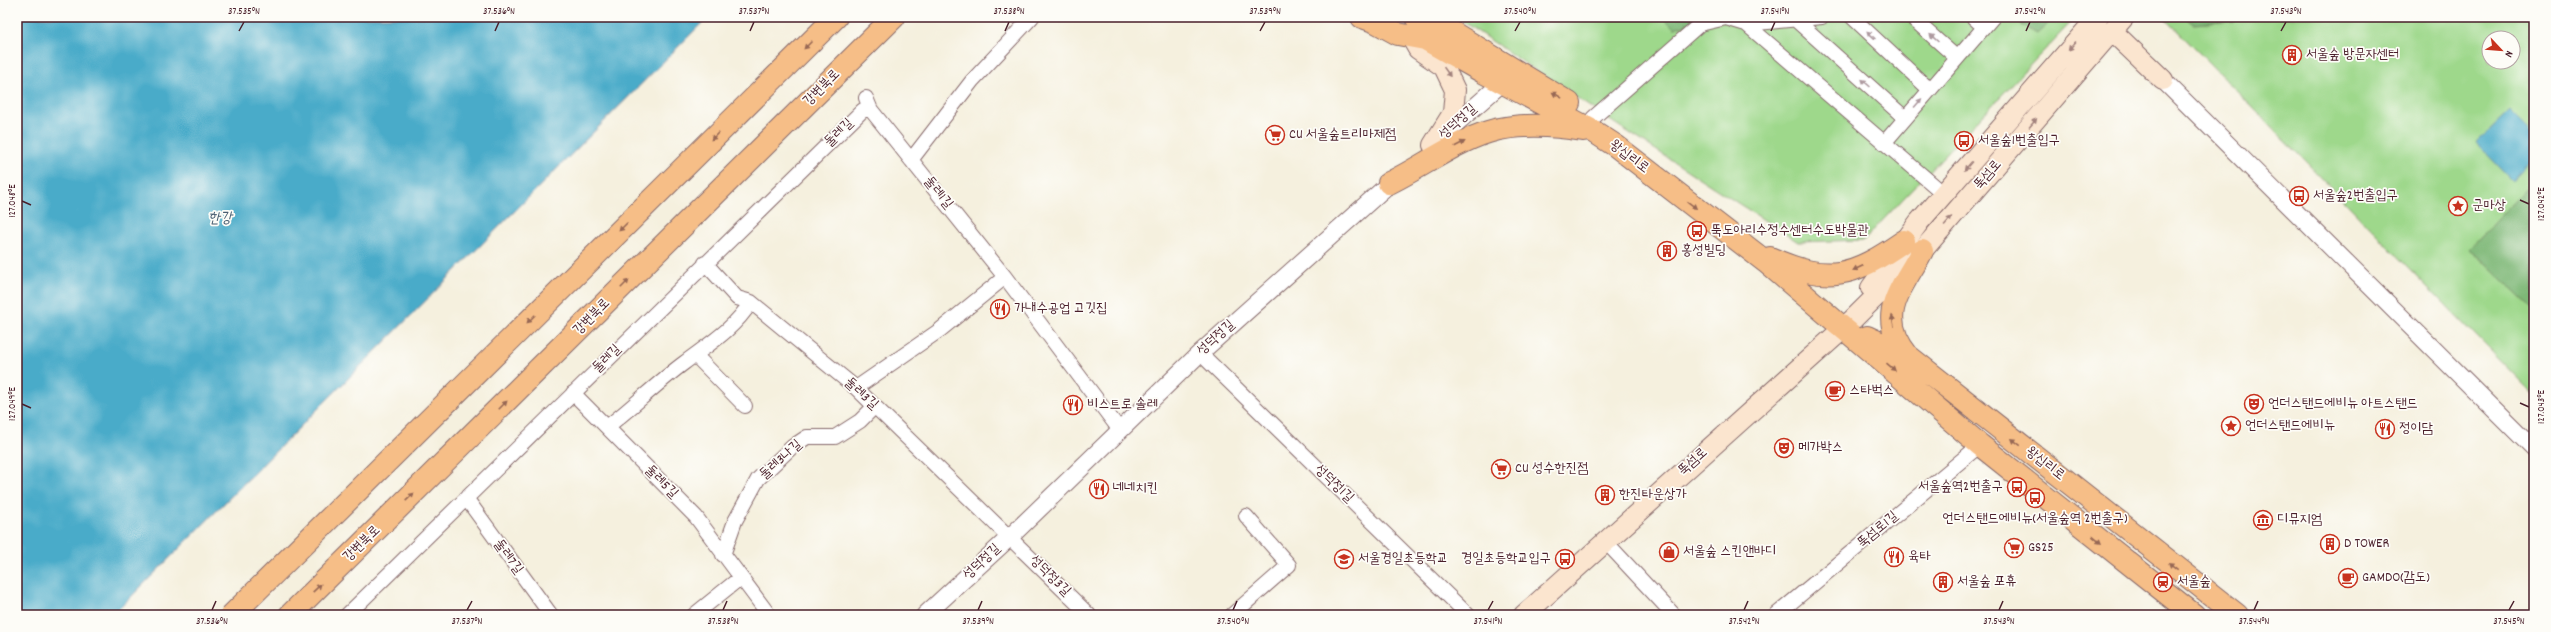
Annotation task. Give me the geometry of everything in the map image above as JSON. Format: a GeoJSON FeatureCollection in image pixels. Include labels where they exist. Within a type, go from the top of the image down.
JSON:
{"type":"FeatureCollection","features":[{"type":"Feature","properties":{"kind":"main road"},"geometry":{"type":"LineString","coordinates":[[232,615],[836,17]]}},
{"type":"Feature","properties":{"kind":"main road","name":"강변북로"},"geometry":{"type":"LineString","coordinates":[[290,615],[894,17]]}},
{"type":"Feature","properties":{"kind":"main road"},"geometry":{"type":"LineString","coordinates":[[1362,17],[1376,22],[1398,34],[1413,26],[1418,49],[1444,67],[1455,90],[1453,113],[1433,145]]}},
{"type":"Feature","properties":{"kind":"main road","name":"왕십리로"},"geometry":{"type":"LineString","coordinates":[[1399,17],[1413,26],[1425,38],[1509,77],[1593,124],[1705,197],[1844,327],[1908,356],[2237,615]]}},
{"type":"Feature","properties":{"kind":"main road","name":"뚝섬로"},"geometry":{"type":"LineString","coordinates":[[1913,246],[1944,194],[2098,17]]}},
{"type":"Feature","properties":{"kind":"main road","name":"왕십리로"},"geometry":{"type":"LineString","coordinates":[[1413,26],[1434,27],[1443,24],[1509,77]]}},
{"type":"Feature","properties":{"kind":"main road"},"geometry":{"type":"LineString","coordinates":[[2118,24],[2163,80]]}},
{"type":"Feature","properties":{"kind":"main road","name":"뚝섬로"},"geometry":{"type":"LineString","coordinates":[[1524,615],[1844,327],[1913,246],[2118,24]]}},
{"type":"Feature","properties":{"kind":"main road"},"geometry":{"type":"LineString","coordinates":[[1389,183],[1451,148],[1488,132],[1520,126],[1593,124]]}},
{"type":"Feature","properties":{"kind":"main road","name":"왕십리로"},"geometry":{"type":"LineString","coordinates":[[1593,124],[1760,257],[1844,327],[1980,445],[2194,615]]}},
{"type":"Feature","properties":{"kind":"main road"},"geometry":{"type":"LineString","coordinates":[[1770,258],[1792,268],[1825,274],[1842,274],[1913,246]]}},
{"type":"Feature","properties":{"kind":"main road"},"geometry":{"type":"LineString","coordinates":[[1908,356],[1900,345],[1892,311],[1913,246]]}},
{"type":"Feature","properties":{"kind":"street"},"geometry":{"type":"LineString","coordinates":[[911,160],[972,81],[1032,17]]}},
{"type":"Feature","properties":{"kind":"street"},"geometry":{"type":"LineString","coordinates":[[1593,124],[1700,24],[1726,18],[1746,24],[1822,17]]}},
{"type":"Feature","properties":{"kind":"street"},"geometry":{"type":"LineString","coordinates":[[1852,17],[1930,90]]}},
{"type":"Feature","properties":{"kind":"street"},"geometry":{"type":"LineString","coordinates":[[1911,17],[1957,58]]}},
{"type":"Feature","properties":{"kind":"street"},"geometry":{"type":"LineString","coordinates":[[1884,143],[1989,22],[1973,17]]}},
{"type":"Feature","properties":{"kind":"street"},"geometry":{"type":"LineString","coordinates":[[1797,20],[1905,118]]}},
{"type":"Feature","properties":{"kind":"street"},"geometry":{"type":"LineString","coordinates":[[1746,24],[1944,194]]}},
{"type":"Feature","properties":{"kind":"street","name":"성덕정길"},"geometry":{"type":"LineString","coordinates":[[925,615],[1010,537],[1119,429],[1200,353],[1509,77]]}},
{"type":"Feature","properties":{"kind":"street"},"geometry":{"type":"LineString","coordinates":[[2163,80],[2534,448]]}},
{"type":"Feature","properties":{"kind":"street","name":"둘레1길"},"geometry":{"type":"LineString","coordinates":[[869,104],[911,160],[1005,277],[1119,429]]}},
{"type":"Feature","properties":{"kind":"street","name":"둘레길"},"geometry":{"type":"LineString","coordinates":[[347,615],[869,104]]}},
{"type":"Feature","properties":{"kind":"street","name":"둘레3길"},"geometry":{"type":"LineString","coordinates":[[705,263],[737,298],[751,302],[856,388],[1010,537]]}},
{"type":"Feature","properties":{"kind":"street"},"geometry":{"type":"LineString","coordinates":[[856,388],[940,330],[1005,277]]}},
{"type":"Feature","properties":{"kind":"street"},"geometry":{"type":"LineString","coordinates":[[607,427],[734,324],[751,302]]}},
{"type":"Feature","properties":{"kind":"street","name":"성덕정1길"},"geometry":{"type":"LineString","coordinates":[[1200,353],[1468,615]]}},
{"type":"Feature","properties":{"kind":"street"},"geometry":{"type":"LineString","coordinates":[[696,355],[745,406]]}},
{"type":"Feature","properties":{"kind":"street","name":"둘레5길"},"geometry":{"type":"LineString","coordinates":[[573,393],[696,517],[769,615]]}},
{"type":"Feature","properties":{"kind":"street","name":"둘레3나길"},"geometry":{"type":"LineString","coordinates":[[723,555],[735,521],[758,479],[792,447],[807,437],[835,438],[860,421],[874,406]]}},
{"type":"Feature","properties":{"kind":"street","name":"뚝섬로1길"},"geometry":{"type":"LineString","coordinates":[[1776,615],[1980,445]]}},
{"type":"Feature","properties":{"kind":"street","name":"둘레7길"},"geometry":{"type":"LineString","coordinates":[[466,498],[551,615]]}},
{"type":"Feature","properties":{"kind":"street"},"geometry":{"type":"LineString","coordinates":[[1232,615],[1289,565],[1246,516]]}},
{"type":"Feature","properties":{"kind":"street","name":"성덕정3길"},"geometry":{"type":"LineString","coordinates":[[1010,537],[1089,615]]}},
{"type":"Feature","properties":{"kind":"street"},"geometry":{"type":"LineString","coordinates":[[1605,541],[1674,615]]}},
{"type":"Feature","properties":{"kind":"street"},"geometry":{"type":"LineString","coordinates":[[694,615],[740,578]]}},
{"type":"Feature","properties":{"kind":"green space"},"geometry":{"type":"Polygon","coordinates":[[[1456,17],[2076,17],[1864,240],[1798,242],[1608,119],[1456,17]]]}},
{"type":"Feature","properties":{"kind":"green space"},"geometry":{"type":"Polygon","coordinates":[[[1663,17],[1713,17],[1674,28],[1663,17]]]}},
{"type":"Feature","properties":{"kind":"green space"},"geometry":{"type":"Polygon","coordinates":[[[2016,17],[2055,17],[2037,34],[2015,21],[2016,17]]]}},
{"type":"Feature","properties":{"kind":"green space"},"geometry":{"type":"Polygon","coordinates":[[[2164,17],[2534,17],[2534,395],[2164,17]]]}},
{"type":"Feature","properties":{"kind":"green space"},"geometry":{"type":"Polygon","coordinates":[[[2185,17],[2238,17],[2234,21],[2193,24],[2185,17]]]}},
{"type":"Feature","properties":{"kind":"green space"},"geometry":{"type":"Polygon","coordinates":[[[2534,180],[2534,310],[2470,248],[2534,180]]]}},
{"type":"Feature","properties":{"kind":"water","name":"한강"},"geometry":{"type":"Polygon","coordinates":[[[17,17],[708,17],[113,615],[17,615],[17,17]]]}},
{"type":"Feature","properties":{"kind":"water"},"geometry":{"type":"Polygon","coordinates":[[[2510,110],[2534,134],[2534,159],[2513,181],[2476,143],[2510,110]]]}},
{"type":"Feature","properties":{"kind":"place","name":"서울숲 방문자센터"},"geometry":{"type":"Point","coordinates":[2292,55]}},
{"type":"Feature","properties":{"kind":"place","name":"CU 서울숲트리마제점"},"geometry":{"type":"Point","coordinates":[1275,135]}},
{"type":"Feature","properties":{"kind":"place","name":"서울숲1번출입구"},"geometry":{"type":"Point","coordinates":[1964,141]}},
{"type":"Feature","properties":{"kind":"place","name":"서울숲2번출입구"},"geometry":{"type":"Point","coordinates":[2299,196]}},
{"type":"Feature","properties":{"kind":"place","name":"군마상"},"geometry":{"type":"Point","coordinates":[2458,206]}},
{"type":"Feature","properties":{"kind":"place","name":"뚝도아리수정수센터수도박물관"},"geometry":{"type":"Point","coordinates":[1697,231]}},
{"type":"Feature","properties":{"kind":"place","name":"홍성빌딩"},"geometry":{"type":"Point","coordinates":[1667,251]}},
{"type":"Feature","properties":{"kind":"place","name":"가내수공업 고깃집"},"geometry":{"type":"Point","coordinates":[1000,309]}},
{"type":"Feature","properties":{"kind":"place","name":"스타벅스"},"geometry":{"type":"Point","coordinates":[1835,391]}},
{"type":"Feature","properties":{"kind":"place","name":"언더스탠드에비뉴 아트스탠드"},"geometry":{"type":"Point","coordinates":[2254,404]}},
{"type":"Feature","properties":{"kind":"place","name":"비스트로 솔레"},"geometry":{"type":"Point","coordinates":[1073,405]}},
{"type":"Feature","properties":{"kind":"place","name":"언더스탠드에비뉴"},"geometry":{"type":"Point","coordinates":[2231,426]}},
{"type":"Feature","properties":{"kind":"place","name":"정이담"},"geometry":{"type":"Point","coordinates":[2385,429]}},
{"type":"Feature","properties":{"kind":"place","name":"메가박스"},"geometry":{"type":"Point","coordinates":[1784,448]}},
{"type":"Feature","properties":{"kind":"place","name":"CU 성수한진점"},"geometry":{"type":"Point","coordinates":[1501,469]}},
{"type":"Feature","properties":{"kind":"place","name":"서울숲역2번출구"},"geometry":{"type":"Point","coordinates":[2017,487]}},
{"type":"Feature","properties":{"kind":"place","name":"네네치킨"},"geometry":{"type":"Point","coordinates":[1099,489]}},
{"type":"Feature","properties":{"kind":"place","name":"한진타운상가"},"geometry":{"type":"Point","coordinates":[1605,495]}},
{"type":"Feature","properties":{"kind":"place","name":"언더스탠드에비뉴(서울숲역 2번출구)"},"geometry":{"type":"Point","coordinates":[2035,498]}},
{"type":"Feature","properties":{"kind":"place","name":"디뮤지엄"},"geometry":{"type":"Point","coordinates":[2263,520]}},
{"type":"Feature","properties":{"kind":"place","name":"D TOWER"},"geometry":{"type":"Point","coordinates":[2330,544]}},
{"type":"Feature","properties":{"kind":"place","name":"GS25"},"geometry":{"type":"Point","coordinates":[2014,548]}},
{"type":"Feature","properties":{"kind":"place","name":"서울숲 스킨앤바디"},"geometry":{"type":"Point","coordinates":[1669,552]}},
{"type":"Feature","properties":{"kind":"place","name":"육타"},"geometry":{"type":"Point","coordinates":[1894,557]}},
{"type":"Feature","properties":{"kind":"place","name":"서울경일초등학교"},"geometry":{"type":"Point","coordinates":[1344,559]}},
{"type":"Feature","properties":{"kind":"place","name":"경일초등학교입구"},"geometry":{"type":"Point","coordinates":[1565,559]}},
{"type":"Feature","properties":{"kind":"place","name":"GAMDO(감도)"},"geometry":{"type":"Point","coordinates":[2348,578]}},
{"type":"Feature","properties":{"kind":"place","name":"서울숲 포휴"},"geometry":{"type":"Point","coordinates":[1943,582]}},
{"type":"Feature","properties":{"kind":"place","name":"서울숲"},"geometry":{"type":"Point","coordinates":[2163,582]}}]}
